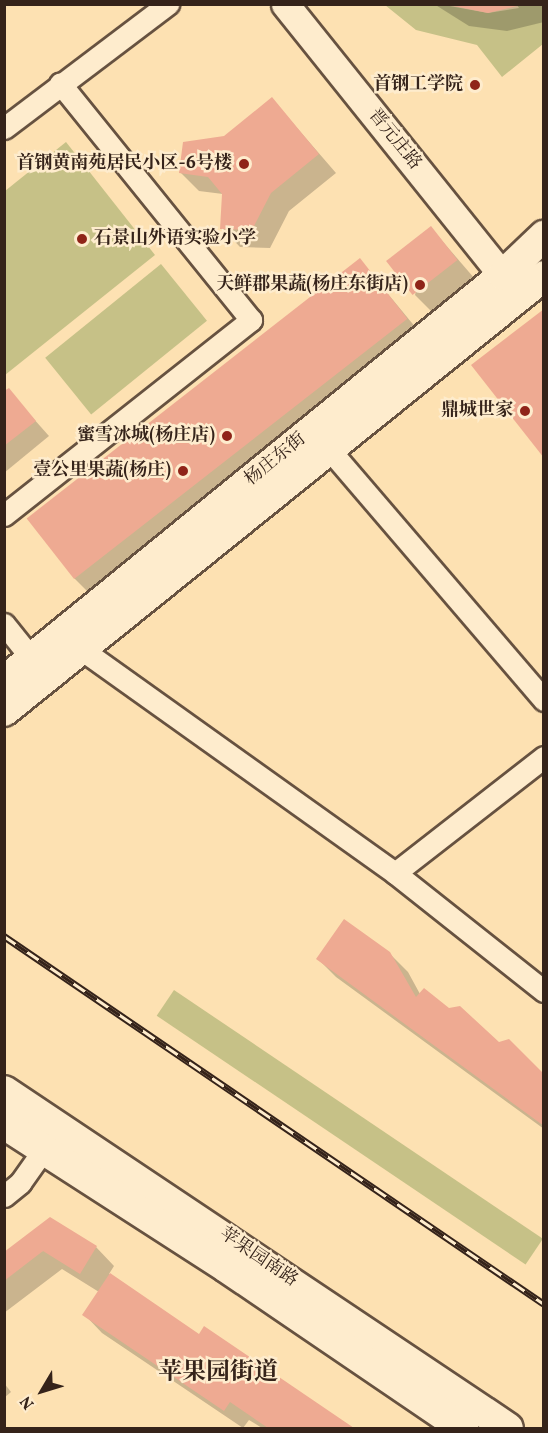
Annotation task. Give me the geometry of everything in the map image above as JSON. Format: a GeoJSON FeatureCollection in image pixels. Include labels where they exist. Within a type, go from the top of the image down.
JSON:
{"type":"FeatureCollection","features":[{"type":"Feature","properties":{"kind":"main road","name":"杨庄东街"},"geometry":{"type":"LineString","coordinates":[[4,711],[328,448],[512,286],[543,236]]}},
{"type":"Feature","properties":{"kind":"main road","name":"杨庄东街"},"geometry":{"type":"LineString","coordinates":[[4,681],[512,286],[543,276]]}},
{"type":"Feature","properties":{"kind":"main road","name":"苹果园南路"},"geometry":{"type":"LineString","coordinates":[[4,1091],[508,1428]]}},
{"type":"Feature","properties":{"kind":"main road","name":"苹果园南路"},"geometry":{"type":"LineString","coordinates":[[4,1124],[226,1267],[463,1428]]}},
{"type":"Feature","properties":{"kind":"street"},"geometry":{"type":"LineString","coordinates":[[4,128],[60,83],[168,4]]}},
{"type":"Feature","properties":{"kind":"street","name":"晋元庄路"},"geometry":{"type":"LineString","coordinates":[[285,4],[512,286]]}},
{"type":"Feature","properties":{"kind":"street"},"geometry":{"type":"LineString","coordinates":[[4,515],[251,320],[60,83]]}},
{"type":"Feature","properties":{"kind":"street"},"geometry":{"type":"LineString","coordinates":[[328,448],[543,700]]}},
{"type":"Feature","properties":{"kind":"street"},"geometry":{"type":"LineString","coordinates":[[4,624],[32,659]]}},
{"type":"Feature","properties":{"kind":"street"},"geometry":{"type":"LineString","coordinates":[[81,649],[395,873],[543,991]]}},
{"type":"Feature","properties":{"kind":"street"},"geometry":{"type":"LineString","coordinates":[[395,873],[543,757]]}},
{"type":"Feature","properties":{"kind":"street"},"geometry":{"type":"LineString","coordinates":[[4,1196],[20,1183],[44,1149]]}},
{"type":"Feature","properties":{"kind":"shaded area"},"geometry":{"type":"Polygon","coordinates":[[[385,5],[444,5],[488,13],[519,8],[517,5],[543,5],[543,44],[502,77],[477,45],[416,30],[385,5]]]}},
{"type":"Feature","properties":{"kind":"shaded area"},"geometry":{"type":"Polygon","coordinates":[[[66,142],[155,255],[5,375],[5,191],[66,142]]]}},
{"type":"Feature","properties":{"kind":"shaded area"},"geometry":{"type":"Polygon","coordinates":[[[161,264],[207,321],[91,415],[45,358],[161,264]]]}},
{"type":"Feature","properties":{"kind":"shaded area"},"geometry":{"type":"Polygon","coordinates":[[[174,990],[543,1239],[526,1265],[157,1016],[174,990]]]}},
{"type":"Feature","properties":{"kind":"building"},"geometry":{"type":"Polygon","coordinates":[[[444,4],[525,4],[488,13],[444,4]]]}},
{"type":"Feature","properties":{"kind":"building","name":"首钢黄南苑居民小区-6号楼"},"geometry":{"type":"Polygon","coordinates":[[[272,97],[319,154],[271,193],[252,230],[220,229],[222,194],[208,177],[179,173],[183,142],[224,136],[272,97]]]}},
{"type":"Feature","properties":{"kind":"building"},"geometry":{"type":"Polygon","coordinates":[[[431,226],[457,260],[413,295],[386,261],[431,226]]]}},
{"type":"Feature","properties":{"kind":"building"},"geometry":{"type":"Polygon","coordinates":[[[360,258],[407,319],[74,579],[27,518],[360,258]]]}},
{"type":"Feature","properties":{"kind":"building","name":"鼎城世家"},"geometry":{"type":"Polygon","coordinates":[[[544,309],[544,458],[471,365],[544,309]]]}},
{"type":"Feature","properties":{"kind":"building"},"geometry":{"type":"Polygon","coordinates":[[[9,388],[36,421],[4,446],[4,391],[9,388]]]}},
{"type":"Feature","properties":{"kind":"building"},"geometry":{"type":"Polygon","coordinates":[[[344,919],[390,952],[416,997],[424,988],[449,1008],[460,1006],[499,1042],[509,1039],[544,1074],[544,1126],[316,959],[344,919]]]}},
{"type":"Feature","properties":{"kind":"building"},"geometry":{"type":"Polygon","coordinates":[[[50,1217],[97,1246],[80,1274],[43,1251],[4,1281],[4,1252],[50,1217]]]}},
{"type":"Feature","properties":{"kind":"building"},"geometry":{"type":"Polygon","coordinates":[[[110,1273],[199,1334],[204,1326],[354,1428],[268,1428],[230,1402],[224,1411],[82,1315],[110,1273]]]}},
{"type":"Feature","properties":{"kind":"railway"},"geometry":{"type":"LineString","coordinates":[[4,936],[544,1304]]}},
{"type":"Feature","properties":{"kind":"place","name":"首钢工学院"},"geometry":{"type":"Point","coordinates":[475,85]}},
{"type":"Feature","properties":{"kind":"place","name":"首钢黄南苑居民小区-6号楼"},"geometry":{"type":"Point","coordinates":[244,164]}},
{"type":"Feature","properties":{"kind":"place","name":"石景山外语实验小学"},"geometry":{"type":"Point","coordinates":[82,239]}},
{"type":"Feature","properties":{"kind":"place","name":"天鲜郡果蔬(杨庄东街店)"},"geometry":{"type":"Point","coordinates":[420,285]}},
{"type":"Feature","properties":{"kind":"place","name":"鼎城世家"},"geometry":{"type":"Point","coordinates":[525,411]}},
{"type":"Feature","properties":{"kind":"place","name":"蜜雪冰城(杨庄店)"},"geometry":{"type":"Point","coordinates":[227,436]}},
{"type":"Feature","properties":{"kind":"place","name":"壹公里果蔬(杨庄)"},"geometry":{"type":"Point","coordinates":[183,471]}},
{"type":"Feature","properties":{"kind":"district","name":"苹果园街道"},"geometry":{"type":"Point","coordinates":[218,1374]}}]}
